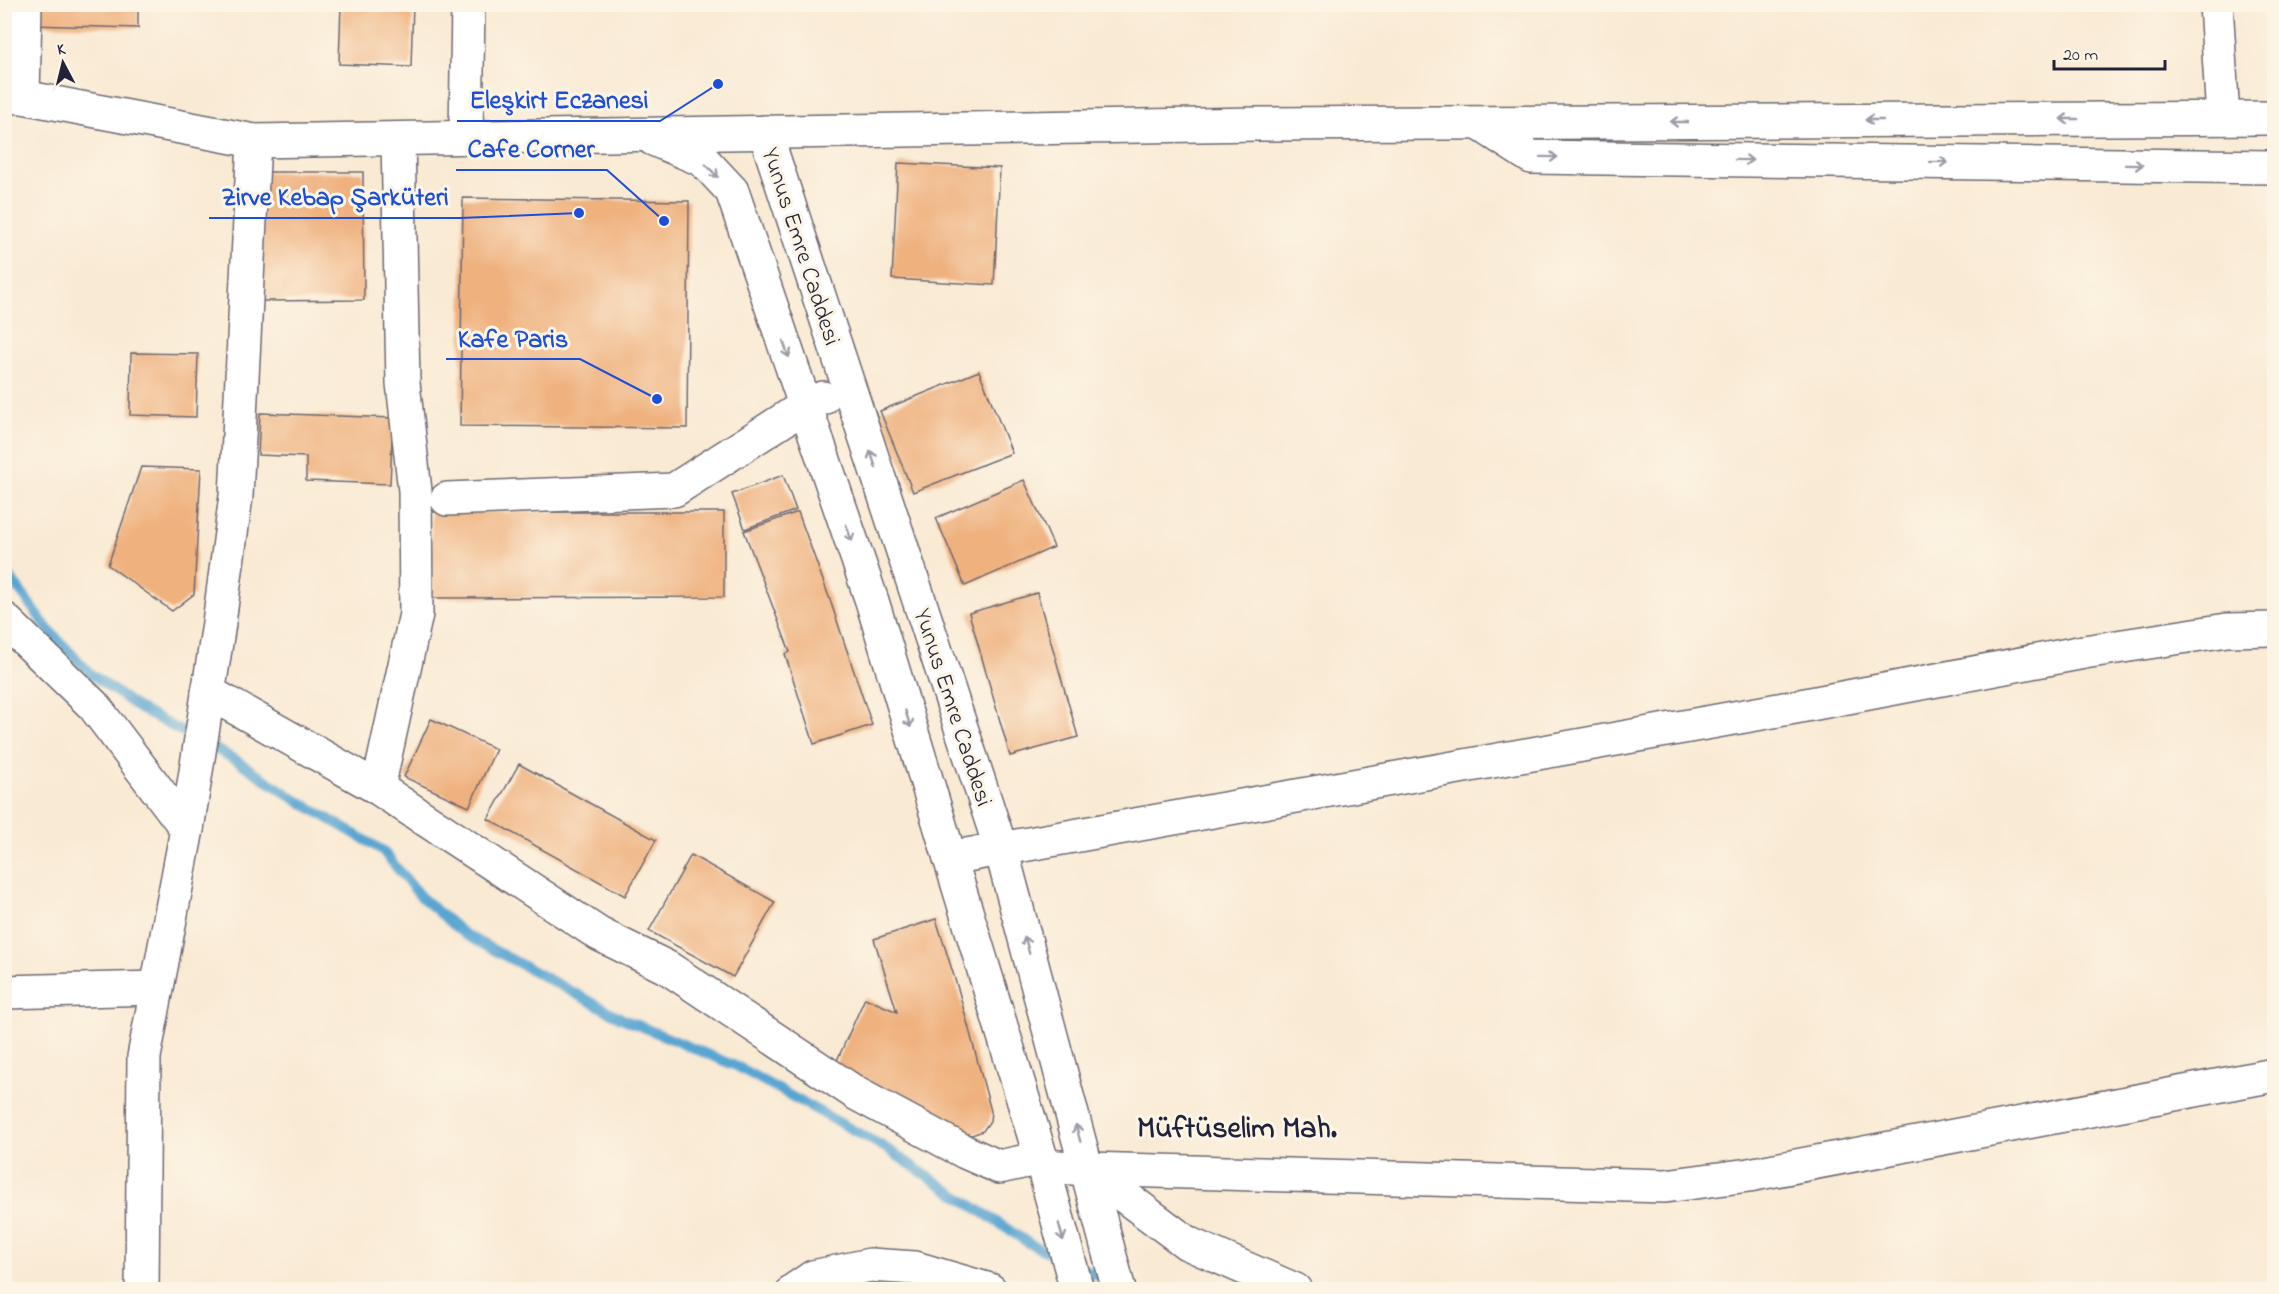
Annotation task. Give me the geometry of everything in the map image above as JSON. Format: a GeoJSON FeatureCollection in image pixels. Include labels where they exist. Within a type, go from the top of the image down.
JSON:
{"type":"FeatureCollection","features":[{"type":"Feature","properties":{"kind":"street"},"geometry":{"type":"LineString","coordinates":[[25,4],[14,97],[254,141],[1257,124],[2274,118]]}},
{"type":"Feature","properties":{"kind":"street"},"geometry":{"type":"LineString","coordinates":[[466,137],[468,4]]}},
{"type":"Feature","properties":{"kind":"street"},"geometry":{"type":"LineString","coordinates":[[2216,4],[2223,118]]}},
{"type":"Feature","properties":{"kind":"street"},"geometry":{"type":"LineString","coordinates":[[1480,124],[1531,157],[2274,167]]}},
{"type":"Feature","properties":{"kind":"street","name":"Yunus Emre Caddesi"},"geometry":{"type":"LineString","coordinates":[[765,132],[1001,849],[1119,1290]]}},
{"type":"Feature","properties":{"kind":"street","name":"Yunus Emre Caddesi"},"geometry":{"type":"LineString","coordinates":[[643,134],[703,160],[732,191],[872,601],[1043,1166],[1077,1290]]}},
{"type":"Feature","properties":{"kind":"street"},"geometry":{"type":"LineString","coordinates":[[378,788],[416,614],[415,491],[403,383],[398,139]]}},
{"type":"Feature","properties":{"kind":"street"},"geometry":{"type":"LineString","coordinates":[[142,1290],[144,1058],[187,829],[236,496],[254,141]]}},
{"type":"Feature","properties":{"kind":"street"},"geometry":{"type":"LineString","coordinates":[[447,499],[674,490],[805,406],[848,386]]}},
{"type":"Feature","properties":{"kind":"street"},"geometry":{"type":"LineString","coordinates":[[872,601],[914,587]]}},
{"type":"Feature","properties":{"kind":"street"},"geometry":{"type":"LineString","coordinates":[[4,620],[94,706],[187,829]]}},
{"type":"Feature","properties":{"kind":"street"},"geometry":{"type":"LineString","coordinates":[[950,858],[1806,705],[2084,652],[2227,630],[2274,629]]}},
{"type":"Feature","properties":{"kind":"street"},"geometry":{"type":"LineString","coordinates":[[206,704],[378,788],[599,934],[668,968],[857,1094],[965,1152],[999,1167],[1043,1166],[1090,1180],[1665,1186],[1749,1175],[2274,1075]]}},
{"type":"Feature","properties":{"kind":"street"},"geometry":{"type":"LineString","coordinates":[[4,992],[156,988]]}},
{"type":"Feature","properties":{"kind":"street"},"geometry":{"type":"LineString","coordinates":[[1090,1180],[1187,1242],[1295,1290]]}},
{"type":"Feature","properties":{"kind":"street"},"geometry":{"type":"LineString","coordinates":[[794,1290],[813,1277],[870,1265],[915,1269],[990,1290]]}},
{"type":"Feature","properties":{"kind":"building"},"geometry":{"type":"Polygon","coordinates":[[[31,4],[138,4],[138,28],[31,25],[31,4]]]}},
{"type":"Feature","properties":{"kind":"building"},"geometry":{"type":"Polygon","coordinates":[[[341,4],[413,4],[411,67],[339,64],[341,4]]]}},
{"type":"Feature","properties":{"kind":"building"},"geometry":{"type":"Polygon","coordinates":[[[898,163],[1000,168],[994,285],[892,279],[898,163]]]}},
{"type":"Feature","properties":{"kind":"building"},"geometry":{"type":"Polygon","coordinates":[[[262,172],[363,172],[364,300],[263,301],[262,172]]]}},
{"type":"Feature","properties":{"kind":"building"},"geometry":{"type":"Polygon","coordinates":[[[463,198],[689,201],[687,428],[460,426],[463,198]]]}},
{"type":"Feature","properties":{"kind":"building"},"geometry":{"type":"Polygon","coordinates":[[[131,353],[198,354],[196,417],[130,415],[131,353]]]}},
{"type":"Feature","properties":{"kind":"building"},"geometry":{"type":"Polygon","coordinates":[[[979,371],[1012,453],[913,492],[880,411],[979,371]]]}},
{"type":"Feature","properties":{"kind":"building"},"geometry":{"type":"Polygon","coordinates":[[[260,413],[393,418],[390,484],[306,481],[306,457],[258,455],[260,413]]]}},
{"type":"Feature","properties":{"kind":"building"},"geometry":{"type":"Polygon","coordinates":[[[141,467],[201,469],[194,594],[172,611],[108,565],[141,467]]]}},
{"type":"Feature","properties":{"kind":"building"},"geometry":{"type":"Polygon","coordinates":[[[783,475],[796,510],[745,529],[732,494],[783,475]]]}},
{"type":"Feature","properties":{"kind":"building"},"geometry":{"type":"Polygon","coordinates":[[[1024,480],[1054,547],[965,586],[936,518],[1024,480]]]}},
{"type":"Feature","properties":{"kind":"building"},"geometry":{"type":"Polygon","coordinates":[[[431,512],[724,512],[724,597],[432,598],[431,512]]]}},
{"type":"Feature","properties":{"kind":"building"},"geometry":{"type":"Polygon","coordinates":[[[798,512],[872,725],[814,744],[785,654],[790,652],[744,531],[798,512]]]}},
{"type":"Feature","properties":{"kind":"building"},"geometry":{"type":"Polygon","coordinates":[[[1037,593],[1078,737],[1010,756],[969,613],[1037,593]]]}},
{"type":"Feature","properties":{"kind":"building"},"geometry":{"type":"Polygon","coordinates":[[[431,719],[496,749],[469,807],[404,777],[431,719]]]}},
{"type":"Feature","properties":{"kind":"building"},"geometry":{"type":"Polygon","coordinates":[[[519,764],[656,840],[625,896],[488,819],[519,764]]]}},
{"type":"Feature","properties":{"kind":"building"},"geometry":{"type":"Polygon","coordinates":[[[691,855],[775,902],[733,977],[649,931],[691,855]]]}},
{"type":"Feature","properties":{"kind":"building"},"geometry":{"type":"Polygon","coordinates":[[[936,919],[959,992],[991,1111],[990,1121],[983,1131],[972,1135],[959,1133],[830,1076],[865,998],[897,1012],[874,939],[936,919]]]}},
{"type":"Feature","properties":{"kind":"waterway"},"geometry":{"type":"LineString","coordinates":[[4,569],[48,629],[90,673],[138,708],[236,760],[295,799],[382,850],[420,896],[464,934],[621,1018],[738,1067],[884,1147],[1030,1244],[1063,1259]]}},
{"type":"Feature","properties":{"kind":"waterway"},"geometry":{"type":"LineString","coordinates":[[1077,1266],[1109,1281]]}},
{"type":"Feature","properties":{"kind":"place","name":"Eleşkirt Eczanesi"},"geometry":{"type":"Point","coordinates":[718,84]}},
{"type":"Feature","properties":{"kind":"place","name":"Zirve Kebap Şarküteri"},"geometry":{"type":"Point","coordinates":[579,213]}},
{"type":"Feature","properties":{"kind":"place","name":"Cafe Corner"},"geometry":{"type":"Point","coordinates":[664,221]}},
{"type":"Feature","properties":{"kind":"place","name":"Kafe Paris"},"geometry":{"type":"Point","coordinates":[657,399]}},
{"type":"Feature","properties":{"kind":"district","name":"Müftüselim Mah."},"geometry":{"type":"Point","coordinates":[1237,1127]}}]}
